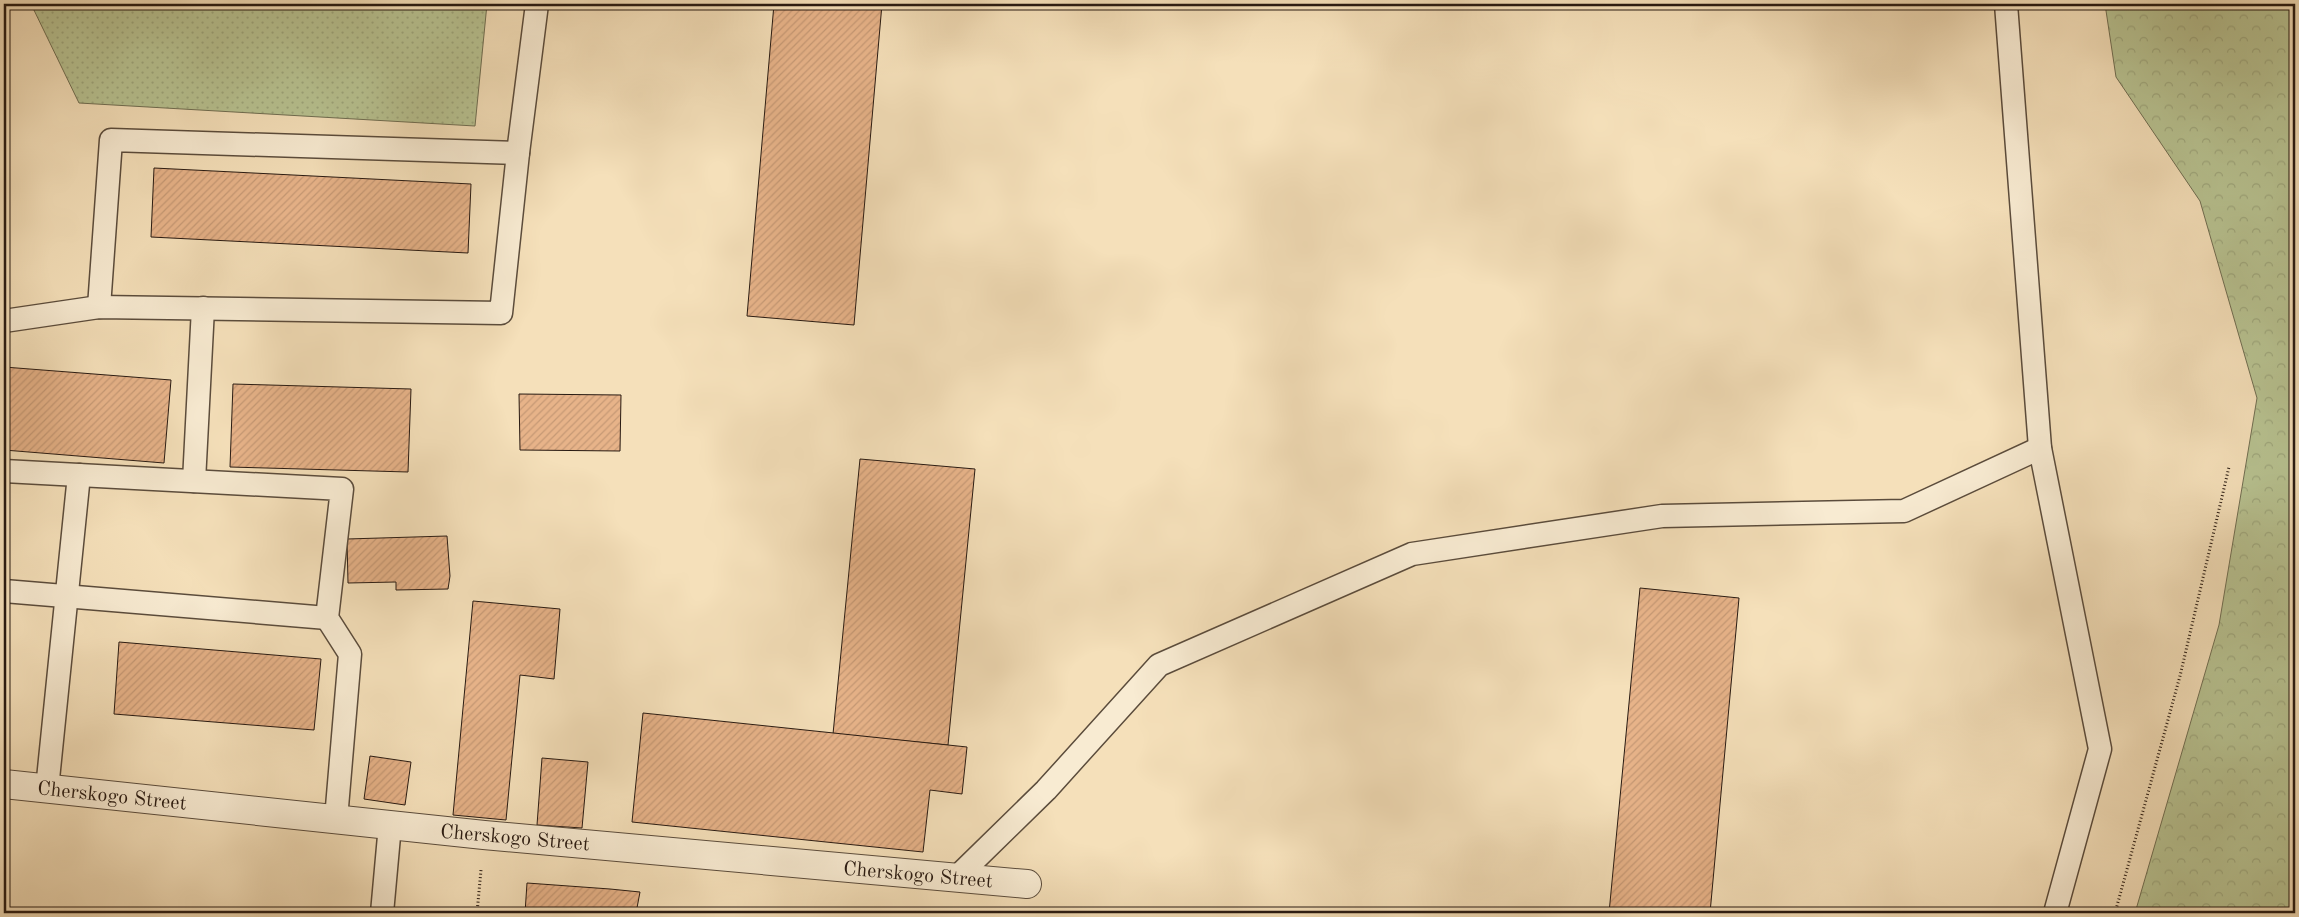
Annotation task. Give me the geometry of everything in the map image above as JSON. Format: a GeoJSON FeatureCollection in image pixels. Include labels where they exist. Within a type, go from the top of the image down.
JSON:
{"type":"FeatureCollection","features":[{"type":"Feature","properties":{"kind":"street","name":"Cherskogo Street"},"geometry":{"type":"LineString","coordinates":[[4,784],[484,835],[1027,884]]}},
{"type":"Feature","properties":{"kind":"lane"},"geometry":{"type":"LineString","coordinates":[[4,320],[99,307],[502,313],[518,153],[537,4]]}},
{"type":"Feature","properties":{"kind":"lane"},"geometry":{"type":"LineString","coordinates":[[2006,4],[2040,448],[2100,749],[2055,913]]}},
{"type":"Feature","properties":{"kind":"lane"},"geometry":{"type":"LineString","coordinates":[[99,307],[111,140],[518,153]]}},
{"type":"Feature","properties":{"kind":"lane"},"geometry":{"type":"LineString","coordinates":[[194,481],[203,308]]}},
{"type":"Feature","properties":{"kind":"lane"},"geometry":{"type":"LineString","coordinates":[[956,878],[1046,790],[1159,664],[1412,554],[1662,516],[1904,511],[2040,448]]}},
{"type":"Feature","properties":{"kind":"lane"},"geometry":{"type":"LineString","coordinates":[[4,470],[342,489],[328,618],[350,654],[336,819]]}},
{"type":"Feature","properties":{"kind":"lane"},"geometry":{"type":"LineString","coordinates":[[48,788],[79,474]]}},
{"type":"Feature","properties":{"kind":"lane"},"geometry":{"type":"LineString","coordinates":[[4,591],[328,618]]}},
{"type":"Feature","properties":{"kind":"lane"},"geometry":{"type":"LineString","coordinates":[[382,913],[390,825]]}},
{"type":"Feature","properties":{"kind":"path"},"geometry":{"type":"LineString","coordinates":[[2115,913],[2180,676],[2229,467]]}},
{"type":"Feature","properties":{"kind":"path"},"geometry":{"type":"LineString","coordinates":[[477,913],[484,835]]}},
{"type":"Feature","properties":{"kind":"green space"},"geometry":{"type":"Polygon","coordinates":[[[31,4],[487,4],[475,126],[79,103],[31,4]]]}},
{"type":"Feature","properties":{"kind":"green space"},"geometry":{"type":"Polygon","coordinates":[[[2105,4],[2295,4],[2295,913],[2135,913],[2219,625],[2257,398],[2200,201],[2116,77],[2105,4]]]}},
{"type":"Feature","properties":{"kind":"building"},"geometry":{"type":"Polygon","coordinates":[[[774,4],[882,4],[854,325],[747,316],[774,4]]]}},
{"type":"Feature","properties":{"kind":"building"},"geometry":{"type":"Polygon","coordinates":[[[154,168],[471,184],[468,253],[151,237],[154,168]]]}},
{"type":"Feature","properties":{"kind":"building"},"geometry":{"type":"Polygon","coordinates":[[[4,367],[171,380],[164,463],[4,450],[4,367]]]}},
{"type":"Feature","properties":{"kind":"building"},"geometry":{"type":"Polygon","coordinates":[[[233,384],[411,389],[408,472],[230,467],[233,384]]]}},
{"type":"Feature","properties":{"kind":"building"},"geometry":{"type":"Polygon","coordinates":[[[519,394],[621,395],[620,451],[520,450],[519,394]]]}},
{"type":"Feature","properties":{"kind":"building"},"geometry":{"type":"Polygon","coordinates":[[[860,459],[975,469],[948,745],[833,734],[860,459]]]}},
{"type":"Feature","properties":{"kind":"building"},"geometry":{"type":"Polygon","coordinates":[[[447,536],[450,576],[448,589],[396,590],[396,582],[348,583],[347,539],[447,536]]]}},
{"type":"Feature","properties":{"kind":"building"},"geometry":{"type":"Polygon","coordinates":[[[1640,588],[1739,598],[1710,913],[1609,913],[1640,588]]]}},
{"type":"Feature","properties":{"kind":"building"},"geometry":{"type":"Polygon","coordinates":[[[473,601],[560,609],[554,679],[520,675],[506,820],[453,815],[473,601]]]}},
{"type":"Feature","properties":{"kind":"building"},"geometry":{"type":"Polygon","coordinates":[[[119,642],[321,659],[314,730],[114,714],[119,642]]]}},
{"type":"Feature","properties":{"kind":"building"},"geometry":{"type":"Polygon","coordinates":[[[643,713],[967,747],[962,794],[930,790],[923,852],[632,822],[643,713]]]}},
{"type":"Feature","properties":{"kind":"building"},"geometry":{"type":"Polygon","coordinates":[[[370,756],[411,762],[405,805],[364,799],[370,756]]]}},
{"type":"Feature","properties":{"kind":"building"},"geometry":{"type":"Polygon","coordinates":[[[542,758],[588,762],[582,828],[537,825],[542,758]]]}},
{"type":"Feature","properties":{"kind":"building"},"geometry":{"type":"Polygon","coordinates":[[[527,883],[640,892],[636,913],[525,913],[527,883]]]}}]}
